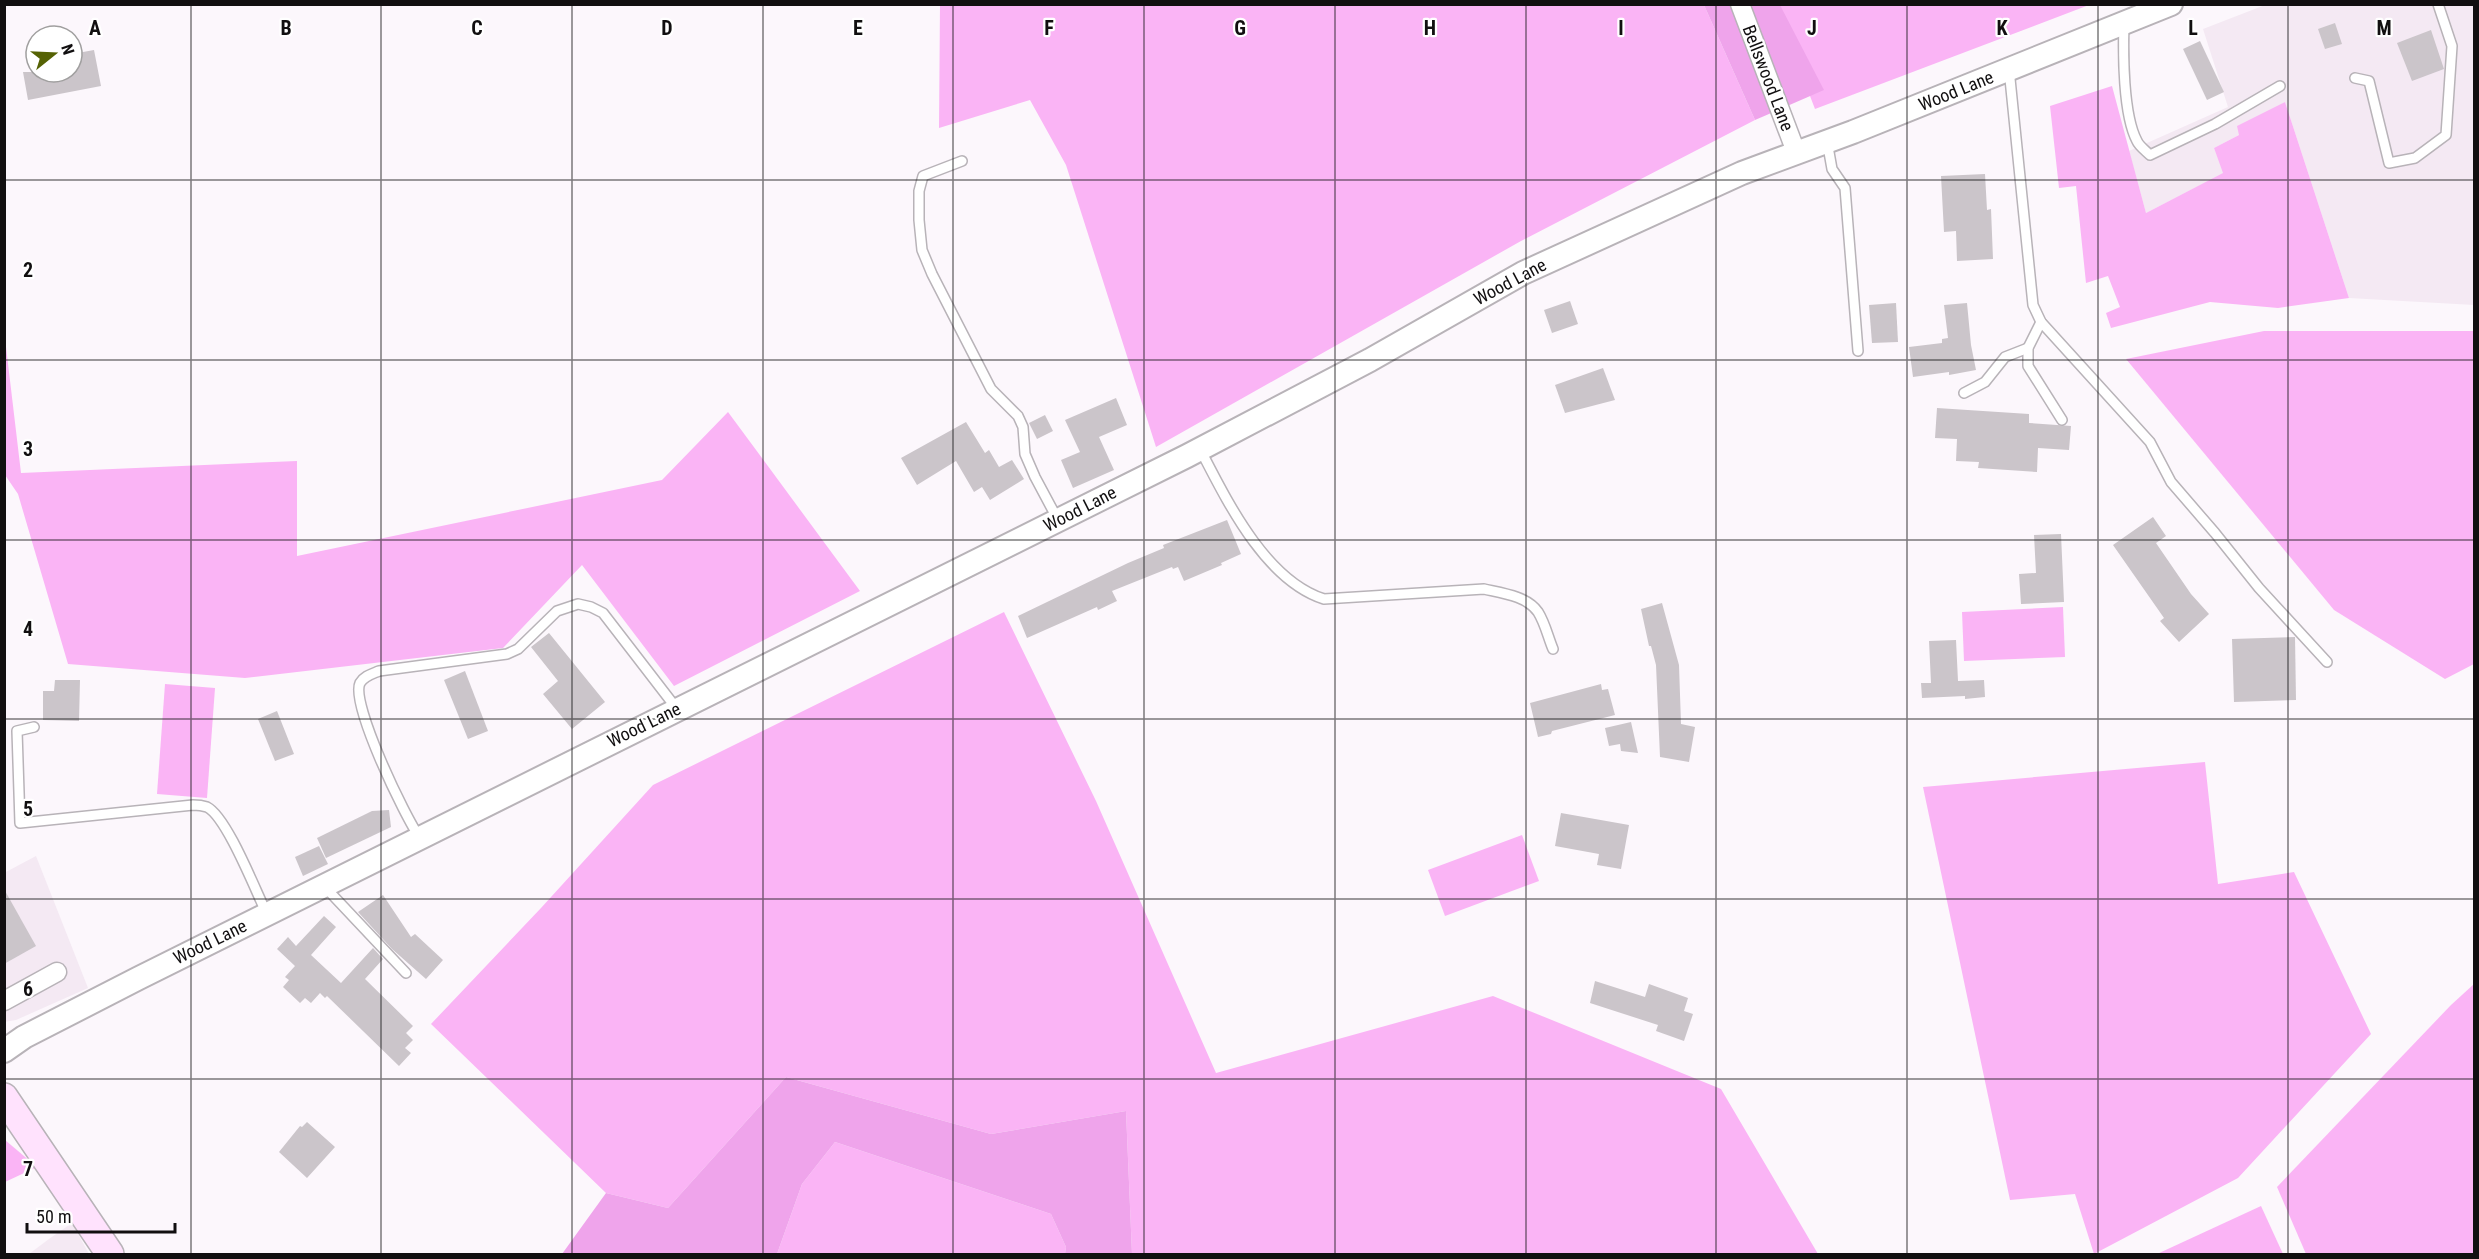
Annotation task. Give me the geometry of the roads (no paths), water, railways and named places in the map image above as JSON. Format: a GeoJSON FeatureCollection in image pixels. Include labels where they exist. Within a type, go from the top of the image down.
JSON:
{"type":"FeatureCollection","features":[{"type":"Feature","properties":{"kind":"main road"},"geometry":{"type":"LineString","coordinates":[[4,1097],[110,1254]]}},
{"type":"Feature","properties":{"kind":"street","name":"Bellswood Lane"},"geometry":{"type":"LineString","coordinates":[[1740,4],[1797,152]]}},
{"type":"Feature","properties":{"kind":"street","name":"Wood Lane"},"geometry":{"type":"LineString","coordinates":[[4,1051],[24,1037],[267,914],[1200,449],[1370,360],[1523,273],[1683,199],[2171,4]]}},
{"type":"Feature","properties":{"kind":"street"},"geometry":{"type":"LineString","coordinates":[[4,1002],[57,972]]}},
{"type":"Feature","properties":{"kind":"lane"},"geometry":{"type":"LineString","coordinates":[[2355,78],[2369,81],[2390,163],[2415,158],[2446,135],[2452,46],[2438,4]]}},
{"type":"Feature","properties":{"kind":"lane"},"geometry":{"type":"LineString","coordinates":[[2124,24],[2123,54],[2130,123],[2137,143],[2150,155],[2215,124],[2280,86]]}},
{"type":"Feature","properties":{"kind":"lane"},"geometry":{"type":"LineString","coordinates":[[2009,69],[2033,305],[2041,322],[2150,442],[2171,482],[2216,533],[2259,588],[2326,662]]}},
{"type":"Feature","properties":{"kind":"lane"},"geometry":{"type":"LineString","coordinates":[[1827,141],[1832,169],[1845,188],[1858,351]]}},
{"type":"Feature","properties":{"kind":"lane"},"geometry":{"type":"LineString","coordinates":[[962,161],[923,176],[919,190],[922,250],[991,389],[1018,416],[1023,427],[1025,454],[1058,520]]}},
{"type":"Feature","properties":{"kind":"lane"},"geometry":{"type":"LineString","coordinates":[[2041,322],[2028,348],[2028,366],[2062,420]]}},
{"type":"Feature","properties":{"kind":"lane"},"geometry":{"type":"LineString","coordinates":[[1964,393],[1985,382],[2005,357],[2028,348]]}},
{"type":"Feature","properties":{"kind":"lane"},"geometry":{"type":"LineString","coordinates":[[1200,449],[1224,496],[1259,548],[1286,577],[1307,593],[1323,599],[1484,589],[1518,598],[1537,611],[1553,649]]}},
{"type":"Feature","properties":{"kind":"lane"},"geometry":{"type":"LineString","coordinates":[[420,838],[398,800],[362,711],[358,693],[360,683],[366,676],[379,671],[507,654],[518,649],[557,611],[578,604],[603,613],[677,709]]}},
{"type":"Feature","properties":{"kind":"lane"},"geometry":{"type":"LineString","coordinates":[[34,727],[17,732],[20,823],[194,804],[207,807],[217,816],[227,831],[267,914]]}},
{"type":"Feature","properties":{"kind":"lane"},"geometry":{"type":"LineString","coordinates":[[324,886],[406,973]]}}]}
